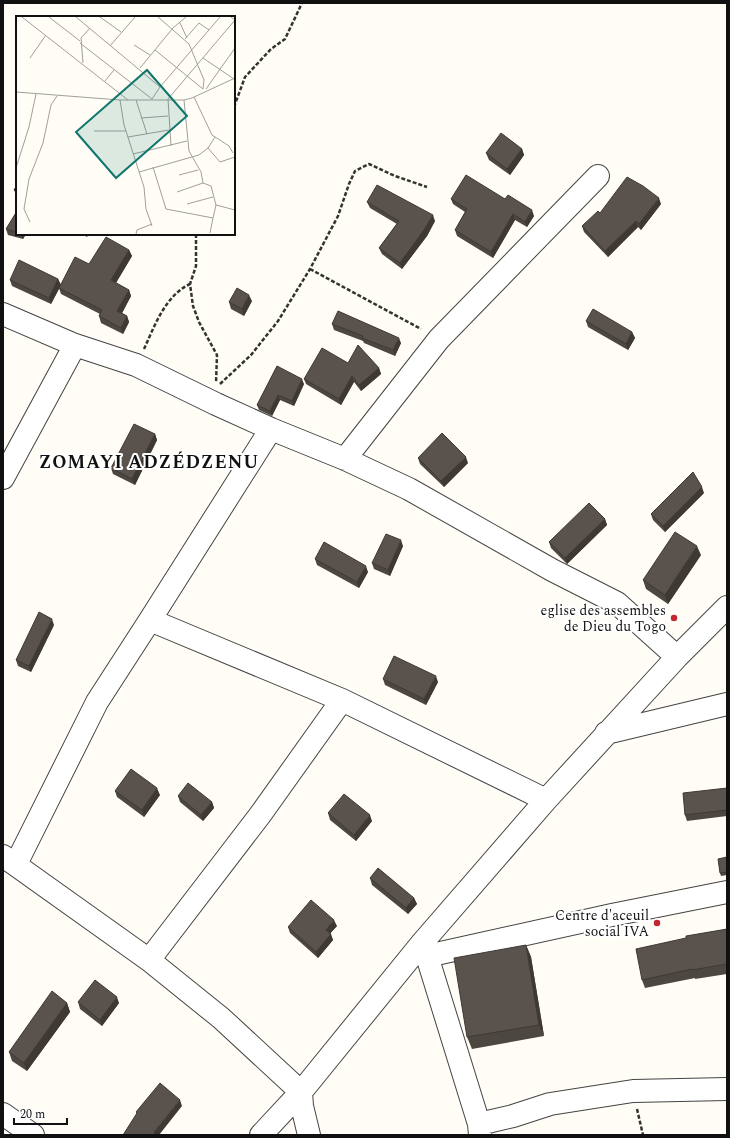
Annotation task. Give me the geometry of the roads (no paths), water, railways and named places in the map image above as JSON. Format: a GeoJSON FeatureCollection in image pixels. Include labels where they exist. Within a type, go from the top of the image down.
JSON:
{"type":"FeatureCollection","features":[{"type":"Feature","properties":{"kind":"street"},"geometry":{"type":"LineString","coordinates":[[345,459],[439,339],[598,176]]}},
{"type":"Feature","properties":{"kind":"street"},"geometry":{"type":"LineString","coordinates":[[3,314],[75,345],[136,365],[270,429],[345,459],[409,489],[552,570],[617,603],[677,657]]}},
{"type":"Feature","properties":{"kind":"street"},"geometry":{"type":"LineString","coordinates":[[3,478],[75,345]]}},
{"type":"Feature","properties":{"kind":"street"},"geometry":{"type":"LineString","coordinates":[[270,429],[150,620],[96,702],[9,860],[149,960],[221,1018],[301,1092],[302,1106],[308,1135]]}},
{"type":"Feature","properties":{"kind":"street"},"geometry":{"type":"LineString","coordinates":[[261,1135],[301,1092],[424,950],[546,800],[677,657],[727,607]]}},
{"type":"Feature","properties":{"kind":"street"},"geometry":{"type":"LineString","coordinates":[[150,620],[342,700],[546,800]]}},
{"type":"Feature","properties":{"kind":"street"},"geometry":{"type":"LineString","coordinates":[[149,960],[260,815],[342,700]]}},
{"type":"Feature","properties":{"kind":"street"},"geometry":{"type":"LineString","coordinates":[[606,733],[727,704]]}},
{"type":"Feature","properties":{"kind":"street"},"geometry":{"type":"LineString","coordinates":[[424,950],[727,892]]}},
{"type":"Feature","properties":{"kind":"street"},"geometry":{"type":"LineString","coordinates":[[424,950],[480,1129],[550,1104],[633,1091],[727,1090]]}},
{"type":"Feature","properties":{"kind":"street"},"geometry":{"type":"LineString","coordinates":[[3,1114],[33,1135]]}},
{"type":"Feature","properties":{"kind":"place","name":"eglise des assembles de Dieu du Togo"},"geometry":{"type":"Point","coordinates":[674,618]}},
{"type":"Feature","properties":{"kind":"place","name":"Centre d'aceuil social IVA"},"geometry":{"type":"Point","coordinates":[657,923]}},
{"type":"Feature","properties":{"kind":"district","name":"ZOMAYI ADZÉDZENU"},"geometry":{"type":"Point","coordinates":[149,462]}}]}
